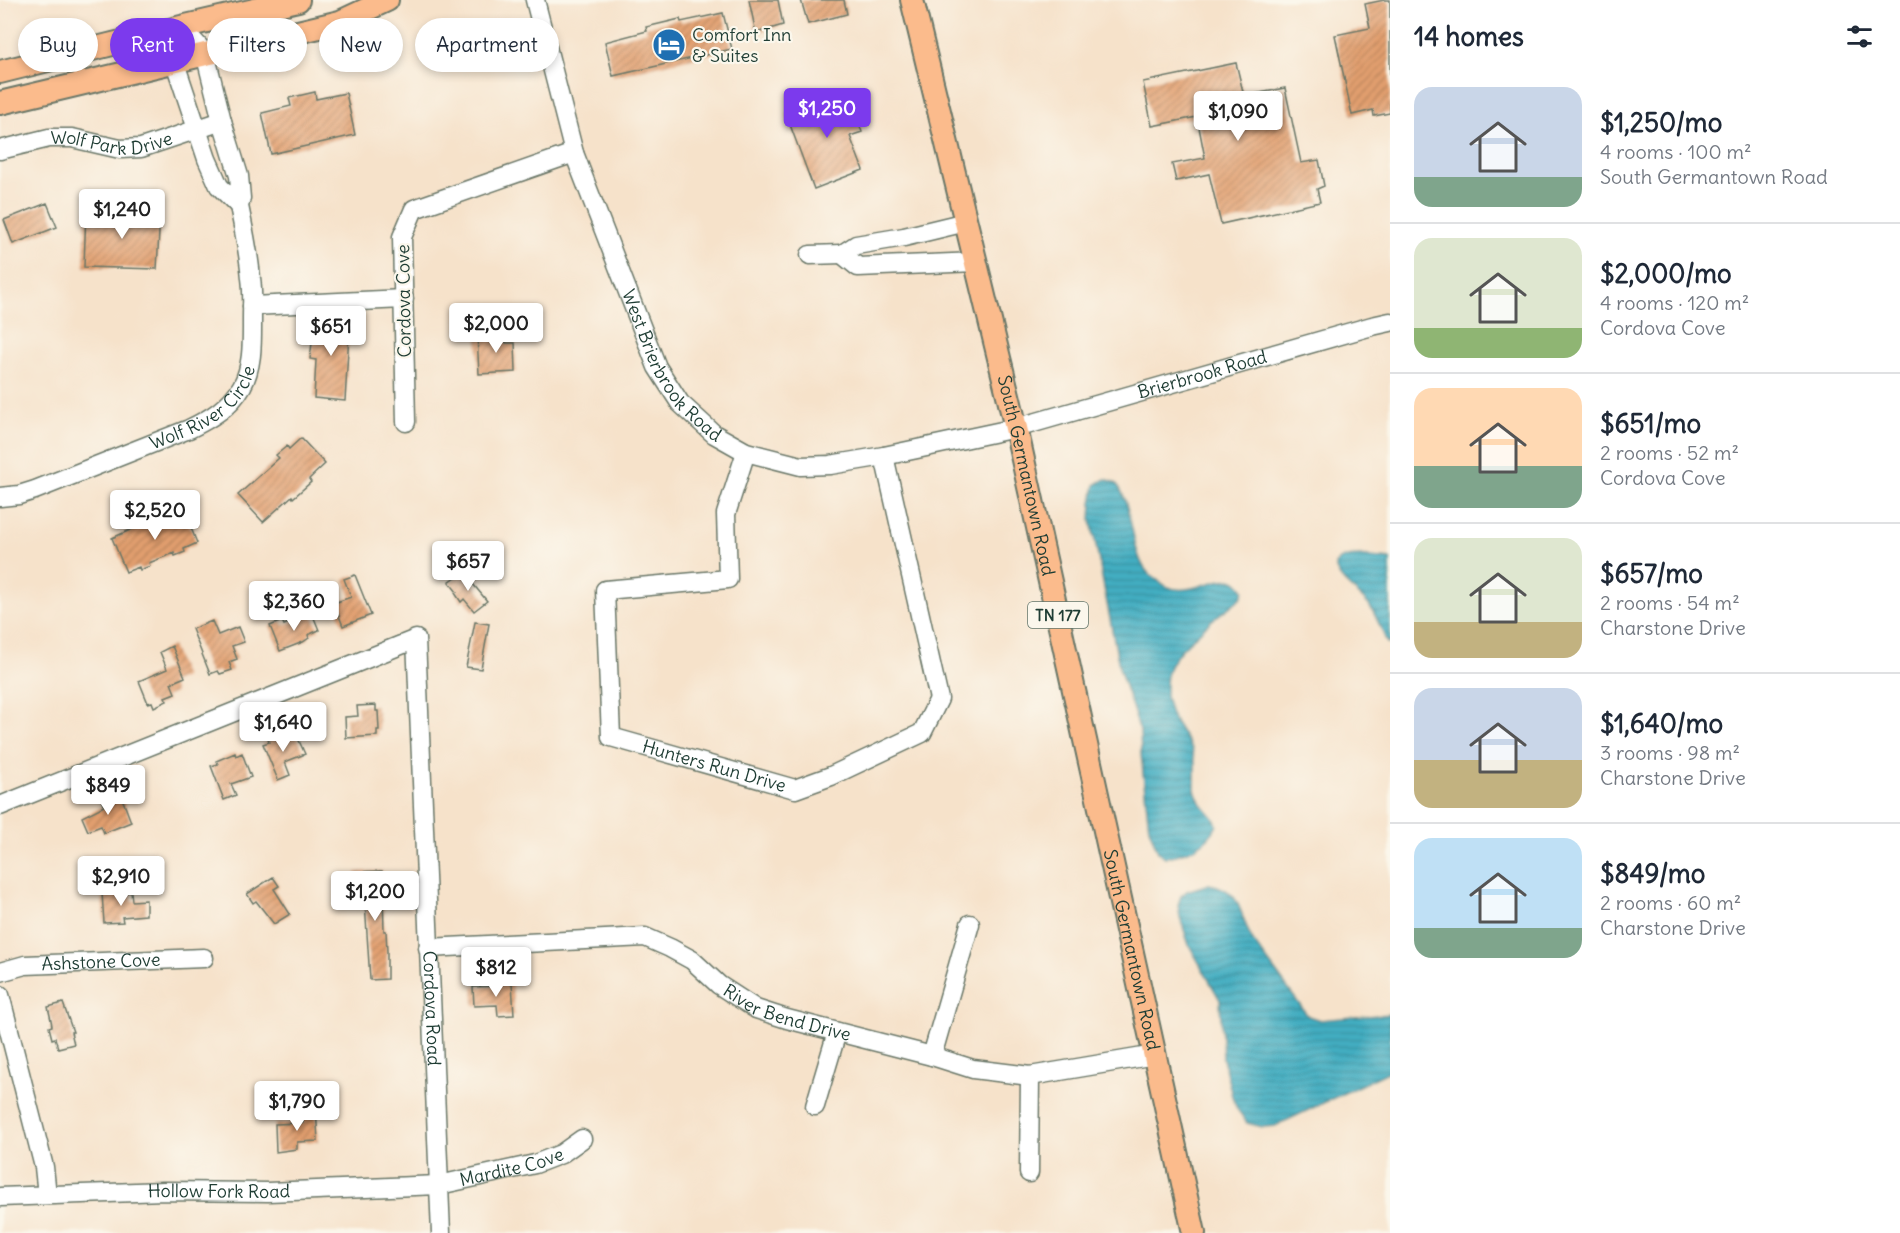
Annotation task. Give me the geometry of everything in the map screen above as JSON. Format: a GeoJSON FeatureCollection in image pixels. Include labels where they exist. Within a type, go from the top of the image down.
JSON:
{"type":"FeatureCollection","features":[{"type":"Feature","properties":{"kind":"main road"},"geometry":{"type":"LineString","coordinates":[[195,24],[298,0]]}},
{"type":"Feature","properties":{"kind":"main road"},"geometry":{"type":"LineString","coordinates":[[195,55],[340,22],[387,0]]}},
{"type":"Feature","properties":{"kind":"main road","name":"South Germantown Road"},"geometry":{"type":"LineString","coordinates":[[912,0],[1016,428],[1194,1233]]}},
{"type":"Feature","properties":{"kind":"main road"},"geometry":{"type":"LineString","coordinates":[[0,72],[110,45]]}},
{"type":"Feature","properties":{"kind":"main road"},"geometry":{"type":"LineString","coordinates":[[0,103],[125,72]]}},
{"type":"Feature","properties":{"kind":"street","name":"West Brierbrook Road"},"geometry":{"type":"LineString","coordinates":[[536,0],[574,153],[657,367],[680,403],[714,434],[746,452],[801,465],[830,465],[1016,428]]}},
{"type":"Feature","properties":{"kind":"street","name":"Wolf River Circle"},"geometry":{"type":"LineString","coordinates":[[0,497],[35,490],[189,429],[210,419],[234,398],[242,386],[251,360],[252,279],[239,206],[241,198],[239,176],[205,53],[195,42]]}},
{"type":"Feature","properties":{"kind":"street"},"geometry":{"type":"LineString","coordinates":[[178,72],[207,159],[219,186],[239,206]]}},
{"type":"Feature","properties":{"kind":"street","name":"Wolf Park Drive"},"geometry":{"type":"LineString","coordinates":[[0,150],[49,138],[72,138],[120,149],[141,148],[222,121]]}},
{"type":"Feature","properties":{"kind":"street","name":"Cordova Cove"},"geometry":{"type":"LineString","coordinates":[[406,422],[402,237],[414,209],[574,153]]}},
{"type":"Feature","properties":{"kind":"street"},"geometry":{"type":"LineString","coordinates":[[810,255],[842,254],[856,245],[904,237],[966,222]]}},
{"type":"Feature","properties":{"kind":"street"},"geometry":{"type":"LineString","coordinates":[[842,254],[858,267],[976,262]]}},
{"type":"Feature","properties":{"kind":"street"},"geometry":{"type":"LineString","coordinates":[[252,306],[404,299]]}},
{"type":"Feature","properties":{"kind":"street","name":"Brierbrook Road"},"geometry":{"type":"LineString","coordinates":[[1016,428],[1390,322]]}},
{"type":"Feature","properties":{"kind":"street","name":"Hunters Run Drive"},"geometry":{"type":"LineString","coordinates":[[746,452],[726,514],[728,579],[605,590],[611,737],[795,789],[831,776],[922,733],[939,699],[884,456]]}},
{"type":"Feature","properties":{"kind":"street","name":"Cordova Road"},"geometry":{"type":"LineString","coordinates":[[0,806],[416,639],[441,1233]]}},
{"type":"Feature","properties":{"kind":"street"},"geometry":{"type":"LineString","coordinates":[[932,1056],[970,924]]}},
{"type":"Feature","properties":{"kind":"street","name":"River Bend Drive"},"geometry":{"type":"LineString","coordinates":[[428,948],[645,937],[692,960],[719,985],[756,1009],[973,1069],[1030,1076],[1155,1055]]}},
{"type":"Feature","properties":{"kind":"street","name":"Ashstone Cove"},"geometry":{"type":"LineString","coordinates":[[0,972],[25,965],[204,958]]}},
{"type":"Feature","properties":{"kind":"street"},"geometry":{"type":"LineString","coordinates":[[0,995],[44,1167],[47,1195]]}},
{"type":"Feature","properties":{"kind":"street"},"geometry":{"type":"LineString","coordinates":[[815,1106],[837,1032]]}},
{"type":"Feature","properties":{"kind":"street"},"geometry":{"type":"LineString","coordinates":[[1029,1173],[1030,1076]]}},
{"type":"Feature","properties":{"kind":"street","name":"Mardite Cove"},"geometry":{"type":"LineString","coordinates":[[439,1185],[536,1164],[561,1154],[582,1139]]}},
{"type":"Feature","properties":{"kind":"street","name":"Hollow Fork Road"},"geometry":{"type":"LineString","coordinates":[[0,1197],[163,1191],[268,1192],[439,1185]]}},
{"type":"Feature","properties":{"kind":"water"},"geometry":{"type":"Polygon","coordinates":[[[1105,479],[1114,482],[1120,488],[1128,509],[1140,560],[1151,575],[1174,589],[1183,590],[1230,579],[1238,582],[1244,590],[1241,598],[1211,621],[1181,650],[1167,673],[1166,697],[1171,715],[1192,749],[1195,763],[1195,790],[1200,802],[1217,825],[1208,838],[1196,847],[1181,854],[1165,857],[1158,852],[1149,828],[1140,731],[1120,671],[1091,520],[1095,485],[1105,479]]]}},
{"type":"Feature","properties":{"kind":"water"},"geometry":{"type":"Polygon","coordinates":[[[1359,556],[1390,559],[1390,643],[1387,643],[1371,608],[1337,572],[1335,565],[1340,560],[1359,556]]]}},
{"type":"Feature","properties":{"kind":"water"},"geometry":{"type":"Polygon","coordinates":[[[1209,884],[1229,892],[1234,898],[1253,941],[1308,1016],[1320,1020],[1390,1014],[1390,1071],[1275,1126],[1263,1127],[1247,1123],[1237,1109],[1232,1096],[1223,1059],[1220,1000],[1189,945],[1178,905],[1181,896],[1187,891],[1209,884]]]}},
{"type":"Feature","properties":{"kind":"building"},"geometry":{"type":"Polygon","coordinates":[[[749,0],[778,0],[783,25],[756,33],[749,0]]]}},
{"type":"Feature","properties":{"kind":"building"},"geometry":{"type":"Polygon","coordinates":[[[801,0],[844,0],[847,14],[808,24],[801,0]]]}},
{"type":"Feature","properties":{"kind":"building"},"geometry":{"type":"Polygon","coordinates":[[[1390,0],[1390,113],[1374,116],[1373,110],[1352,115],[1335,35],[1370,28],[1365,4],[1390,0]]]}},
{"type":"Feature","properties":{"kind":"building","name":"Comfort Inn & Suites"},"geometry":{"type":"Polygon","coordinates":[[[723,13],[732,49],[613,76],[605,42],[647,31],[646,27],[723,13]]]}},
{"type":"Feature","properties":{"kind":"building"},"geometry":{"type":"Polygon","coordinates":[[[1236,63],[1244,96],[1285,88],[1301,163],[1319,160],[1324,186],[1317,189],[1320,202],[1221,224],[1209,174],[1176,181],[1172,164],[1205,158],[1197,117],[1152,126],[1143,82],[1236,63]]]}},
{"type":"Feature","properties":{"kind":"building"},"geometry":{"type":"Polygon","coordinates":[[[315,92],[316,99],[346,93],[355,135],[271,154],[262,113],[291,106],[289,98],[315,92]]]}},
{"type":"Feature","properties":{"kind":"building"},"geometry":{"type":"Polygon","coordinates":[[[846,92],[862,132],[850,136],[863,170],[814,189],[786,114],[846,92]]]}},
{"type":"Feature","properties":{"kind":"building"},"geometry":{"type":"Polygon","coordinates":[[[47,203],[57,227],[13,244],[4,220],[47,203]]]}},
{"type":"Feature","properties":{"kind":"building"},"geometry":{"type":"Polygon","coordinates":[[[86,210],[160,213],[157,269],[84,267],[86,210]]]}},
{"type":"Feature","properties":{"kind":"building"},"geometry":{"type":"Polygon","coordinates":[[[318,314],[350,316],[345,401],[314,398],[316,360],[310,359],[312,343],[316,343],[318,314]]]}},
{"type":"Feature","properties":{"kind":"building"},"geometry":{"type":"Polygon","coordinates":[[[506,332],[506,343],[515,343],[516,372],[479,374],[477,334],[506,332]]]}},
{"type":"Feature","properties":{"kind":"building"},"geometry":{"type":"Polygon","coordinates":[[[301,438],[325,464],[309,479],[311,482],[263,522],[238,495],[279,458],[276,455],[287,446],[289,449],[301,438]]]}},
{"type":"Feature","properties":{"kind":"building"},"geometry":{"type":"Polygon","coordinates":[[[184,510],[197,543],[184,549],[185,552],[175,556],[174,553],[149,563],[150,566],[140,570],[139,567],[126,572],[112,538],[158,518],[159,520],[184,510]]]}},
{"type":"Feature","properties":{"kind":"building"},"geometry":{"type":"Polygon","coordinates":[[[463,572],[487,601],[474,611],[464,599],[461,602],[449,582],[463,572]]]}},
{"type":"Feature","properties":{"kind":"building"},"geometry":{"type":"Polygon","coordinates":[[[355,575],[371,615],[343,626],[334,603],[351,597],[344,579],[355,575]]]}},
{"type":"Feature","properties":{"kind":"building"},"geometry":{"type":"Polygon","coordinates":[[[312,613],[319,630],[308,635],[309,638],[303,642],[280,651],[270,626],[282,621],[284,625],[312,613]]]}},
{"type":"Feature","properties":{"kind":"building"},"geometry":{"type":"Polygon","coordinates":[[[212,621],[218,635],[238,627],[244,642],[232,646],[237,659],[229,662],[232,670],[220,674],[218,671],[210,674],[192,629],[212,621]]]}},
{"type":"Feature","properties":{"kind":"building"},"geometry":{"type":"Polygon","coordinates":[[[475,622],[489,624],[481,669],[466,667],[475,622]]]}},
{"type":"Feature","properties":{"kind":"building"},"geometry":{"type":"Polygon","coordinates":[[[172,646],[185,677],[171,683],[175,693],[165,697],[167,701],[154,707],[152,702],[148,703],[139,681],[167,669],[160,652],[172,646]]]}},
{"type":"Feature","properties":{"kind":"building"},"geometry":{"type":"Polygon","coordinates":[[[376,705],[379,730],[377,730],[377,736],[346,738],[345,717],[358,716],[357,706],[376,705]]]}},
{"type":"Feature","properties":{"kind":"building"},"geometry":{"type":"Polygon","coordinates":[[[295,732],[305,754],[285,762],[290,775],[278,780],[263,744],[269,742],[268,740],[295,732]]]}},
{"type":"Feature","properties":{"kind":"building"},"geometry":{"type":"Polygon","coordinates":[[[235,753],[236,756],[242,753],[251,777],[231,784],[236,795],[224,800],[211,766],[218,764],[216,761],[235,753]]]}},
{"type":"Feature","properties":{"kind":"building"},"geometry":{"type":"Polygon","coordinates":[[[115,796],[117,800],[122,798],[131,822],[104,833],[101,826],[88,831],[82,817],[104,806],[102,802],[115,796]]]}},
{"type":"Feature","properties":{"kind":"building"},"geometry":{"type":"Polygon","coordinates":[[[382,871],[387,979],[370,980],[365,903],[363,903],[362,885],[356,886],[356,872],[382,871]]]}},
{"type":"Feature","properties":{"kind":"building"},"geometry":{"type":"Polygon","coordinates":[[[273,877],[279,886],[274,889],[290,914],[274,924],[256,901],[253,903],[247,894],[273,877]]]}},
{"type":"Feature","properties":{"kind":"building"},"geometry":{"type":"Polygon","coordinates":[[[131,892],[132,901],[146,900],[146,915],[122,917],[123,922],[104,923],[102,893],[131,892]]]}},
{"type":"Feature","properties":{"kind":"building"},"geometry":{"type":"Polygon","coordinates":[[[512,983],[514,1015],[498,1016],[497,1005],[474,1006],[473,987],[512,983]]]}},
{"type":"Feature","properties":{"kind":"building"},"geometry":{"type":"Polygon","coordinates":[[[63,1003],[73,1032],[71,1032],[74,1044],[58,1048],[55,1038],[52,1039],[49,1027],[52,1026],[48,1007],[63,1003]]]}},
{"type":"Feature","properties":{"kind":"building"},"geometry":{"type":"Polygon","coordinates":[[[303,1108],[316,1108],[318,1141],[297,1142],[297,1149],[276,1152],[275,1124],[303,1123],[303,1108]]]}},
{"type":"Feature","properties":{"kind":"place","name":"Comfort Inn & Suites"},"geometry":{"type":"Point","coordinates":[669,45]}}]}
